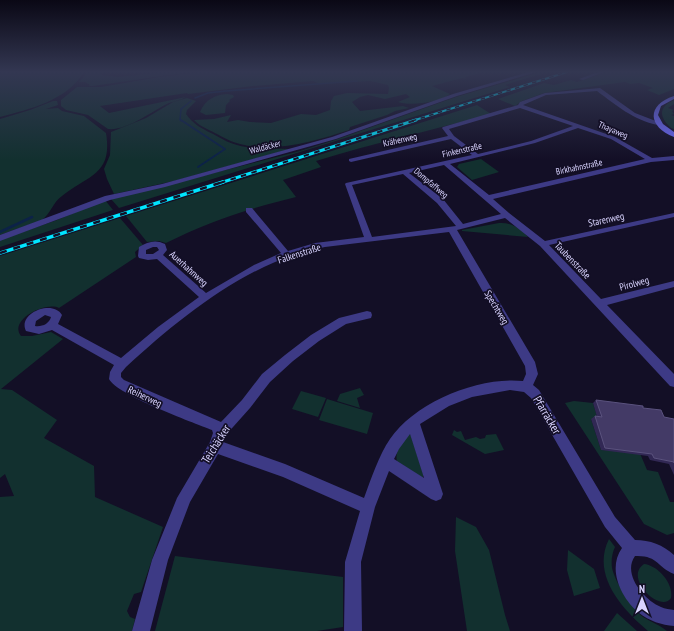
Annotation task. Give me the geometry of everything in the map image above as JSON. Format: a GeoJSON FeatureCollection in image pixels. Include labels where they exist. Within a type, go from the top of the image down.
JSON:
{"type":"FeatureCollection","features":[{"type":"Feature","properties":{"kind":"street","name":"Waldäcker"},"geometry":{"type":"LineString","coordinates":[[0,238],[108,198],[163,186],[334,138],[438,101]]}},
{"type":"Feature","properties":{"kind":"street"},"geometry":{"type":"LineString","coordinates":[[477,156],[452,137],[445,128],[520,106],[526,101]]}},
{"type":"Feature","properties":{"kind":"street"},"geometry":{"type":"LineString","coordinates":[[615,101],[637,118],[647,122],[658,123],[674,135]]}},
{"type":"Feature","properties":{"kind":"street"},"geometry":{"type":"LineString","coordinates":[[658,123],[655,114],[656,110],[664,101]]}},
{"type":"Feature","properties":{"kind":"street","name":"Thayaweg"},"geometry":{"type":"LineString","coordinates":[[520,106],[613,138],[651,160]]}},
{"type":"Feature","properties":{"kind":"street","name":"Finkenstraße"},"geometry":{"type":"LineString","coordinates":[[369,240],[348,184],[446,164],[533,142],[578,126]]}},
{"type":"Feature","properties":{"kind":"street","name":"Krähenweg"},"geometry":{"type":"LineString","coordinates":[[351,160],[452,137]]}},
{"type":"Feature","properties":{"kind":"street","name":"Birkhahnstraße"},"geometry":{"type":"LineString","coordinates":[[488,198],[651,160],[672,159]]}},
{"type":"Feature","properties":{"kind":"street","name":"Taubenstraße"},"geometry":{"type":"LineString","coordinates":[[446,164],[488,198],[506,216],[543,244],[674,382]]}},
{"type":"Feature","properties":{"kind":"street","name":"Dompfaffweg"},"geometry":{"type":"LineString","coordinates":[[404,172],[440,201],[456,228]]}},
{"type":"Feature","properties":{"kind":"street"},"geometry":{"type":"LineString","coordinates":[[249,210],[287,255]]}},
{"type":"Feature","properties":{"kind":"street","name":"Starenweg"},"geometry":{"type":"LineString","coordinates":[[543,244],[674,215]]}},
{"type":"Feature","properties":{"kind":"street","name":"Falkenstraße"},"geometry":{"type":"LineString","coordinates":[[122,364],[152,337],[206,298],[250,271],[305,248],[456,228],[506,216]]}},
{"type":"Feature","properties":{"kind":"street","name":"Spechtweg"},"geometry":{"type":"LineString","coordinates":[[456,228],[531,365],[532,374],[527,387]]}},
{"type":"Feature","properties":{"kind":"street","name":"Auerhahnweg"},"geometry":{"type":"LineString","coordinates":[[158,255],[206,298]]}},
{"type":"Feature","properties":{"kind":"street","name":"Pirolweg"},"geometry":{"type":"LineString","coordinates":[[600,304],[674,284]]}},
{"type":"Feature","properties":{"kind":"street","name":"Teichäcker"},"geometry":{"type":"LineString","coordinates":[[141,631],[160,560],[184,498],[218,439],[266,378],[289,358],[315,338],[343,322],[367,315]]}},
{"type":"Feature","properties":{"kind":"street"},"geometry":{"type":"LineString","coordinates":[[51,325],[122,364]]}},
{"type":"Feature","properties":{"kind":"street","name":"Reiherweg"},"geometry":{"type":"LineString","coordinates":[[122,364],[116,372],[115,379],[120,384],[167,406],[216,426],[218,439]]}},
{"type":"Feature","properties":{"kind":"street","name":"Pfarräcker"},"geometry":{"type":"LineString","coordinates":[[353,631],[353,562],[368,507],[378,479],[388,462],[394,444],[413,422],[445,402],[472,392],[510,385],[527,387],[535,394],[613,525],[631,548]]}},
{"type":"Feature","properties":{"kind":"street"},"geometry":{"type":"LineString","coordinates":[[388,462],[436,494],[413,422]]}},
{"type":"Feature","properties":{"kind":"street"},"geometry":{"type":"LineString","coordinates":[[218,439],[285,471],[368,507]]}},
{"type":"Feature","properties":{"kind":"street"},"geometry":{"type":"LineString","coordinates":[[674,566],[659,553],[646,547],[631,548],[626,553],[623,561],[624,573],[628,585],[635,596],[652,612],[663,617],[674,618]]}},
{"type":"Feature","properties":{"kind":"green space"},"geometry":{"type":"Polygon","coordinates":[[[0,101],[47,101],[23,111],[0,117],[0,101]]]}},
{"type":"Feature","properties":{"kind":"green space"},"geometry":{"type":"Polygon","coordinates":[[[52,101],[57,101],[58,105],[46,109],[58,108],[62,111],[84,116],[106,133],[106,158],[102,166],[89,178],[59,198],[42,220],[0,235],[0,119],[52,101]]]}},
{"type":"Feature","properties":{"kind":"green space"},"geometry":{"type":"Polygon","coordinates":[[[61,101],[130,101],[100,106],[109,113],[165,101],[174,101],[131,124],[115,129],[108,129],[88,115],[66,110],[61,106],[61,101]]]}},
{"type":"Feature","properties":{"kind":"green space"},"geometry":{"type":"Polygon","coordinates":[[[196,101],[187,110],[186,114],[194,123],[224,140],[250,148],[290,149],[174,181],[114,194],[104,169],[110,155],[111,132],[146,118],[173,102],[196,101]]]}},
{"type":"Feature","properties":{"kind":"green space"},"geometry":{"type":"Polygon","coordinates":[[[207,101],[230,101],[226,105],[225,113],[206,115],[200,112],[207,101]]]}},
{"type":"Feature","properties":{"kind":"green space"},"geometry":{"type":"Polygon","coordinates":[[[331,101],[353,101],[360,111],[403,106],[409,108],[395,111],[350,127],[349,130],[309,142],[267,147],[237,143],[198,124],[194,120],[214,119],[231,115],[227,122],[238,120],[271,123],[301,114],[316,115],[330,110],[331,101]]]}},
{"type":"Feature","properties":{"kind":"green space"},"geometry":{"type":"Polygon","coordinates":[[[399,101],[434,101],[409,104],[398,102],[399,101]]]}},
{"type":"Feature","properties":{"kind":"green space"},"geometry":{"type":"Polygon","coordinates":[[[443,101],[463,101],[119,208],[111,199],[300,151],[443,101]]]}},
{"type":"Feature","properties":{"kind":"green space"},"geometry":{"type":"Polygon","coordinates":[[[504,101],[521,101],[515,106],[504,101]]]}},
{"type":"Feature","properties":{"kind":"green space"},"geometry":{"type":"Polygon","coordinates":[[[674,101],[674,104],[668,108],[674,110],[672,111],[674,114],[671,115],[674,116],[674,129],[667,124],[662,116],[663,109],[669,103],[674,101]]]}},
{"type":"Feature","properties":{"kind":"green space"},"geometry":{"type":"Polygon","coordinates":[[[477,105],[491,114],[316,161],[321,167],[283,180],[296,197],[230,216],[198,228],[166,243],[159,241],[147,242],[126,216],[477,105]]]}},
{"type":"Feature","properties":{"kind":"green space"},"geometry":{"type":"Polygon","coordinates":[[[481,159],[499,172],[472,180],[457,167],[459,164],[481,159]]]}},
{"type":"Feature","properties":{"kind":"green space"},"geometry":{"type":"Polygon","coordinates":[[[105,200],[113,210],[0,247],[0,240],[57,220],[105,200]]]}},
{"type":"Feature","properties":{"kind":"green space"},"geometry":{"type":"Polygon","coordinates":[[[120,218],[143,245],[135,252],[136,257],[59,308],[46,307],[30,313],[24,318],[18,330],[21,336],[32,336],[51,332],[63,339],[1,389],[12,390],[57,420],[44,438],[94,466],[95,497],[163,527],[141,592],[134,594],[127,611],[130,617],[135,619],[132,631],[0,631],[0,497],[14,496],[5,474],[0,478],[0,256],[120,218]]]}},
{"type":"Feature","properties":{"kind":"green space"},"geometry":{"type":"Polygon","coordinates":[[[499,223],[515,226],[528,237],[462,231],[462,230],[499,223]]]}},
{"type":"Feature","properties":{"kind":"green space"},"geometry":{"type":"Polygon","coordinates":[[[360,388],[364,395],[357,398],[360,408],[337,401],[340,394],[360,388]]]}},
{"type":"Feature","properties":{"kind":"green space"},"geometry":{"type":"Polygon","coordinates":[[[301,391],[326,398],[318,417],[292,409],[301,391]]]}},
{"type":"Feature","properties":{"kind":"green space"},"geometry":{"type":"Polygon","coordinates":[[[327,399],[373,413],[367,434],[319,420],[327,399]]]}},
{"type":"Feature","properties":{"kind":"green space"},"geometry":{"type":"Polygon","coordinates":[[[574,401],[593,403],[598,420],[591,419],[601,450],[639,451],[647,470],[658,472],[670,502],[674,502],[674,533],[667,535],[644,524],[565,403],[574,401]]]}},
{"type":"Feature","properties":{"kind":"green space"},"geometry":{"type":"Polygon","coordinates":[[[454,430],[457,432],[461,431],[465,440],[476,437],[480,439],[485,438],[486,435],[496,434],[504,450],[485,454],[452,435],[454,430]]]}},
{"type":"Feature","properties":{"kind":"green space"},"geometry":{"type":"Polygon","coordinates":[[[410,433],[423,478],[397,461],[396,457],[398,450],[410,433]]]}},
{"type":"Feature","properties":{"kind":"green space"},"geometry":{"type":"Polygon","coordinates":[[[456,517],[476,527],[489,550],[510,631],[467,631],[455,551],[456,517]]]}},
{"type":"Feature","properties":{"kind":"green space"},"geometry":{"type":"Polygon","coordinates":[[[609,539],[615,547],[612,557],[612,568],[624,595],[643,617],[667,631],[648,631],[619,602],[607,578],[604,565],[604,552],[609,539]]]}},
{"type":"Feature","properties":{"kind":"green space"},"geometry":{"type":"Polygon","coordinates":[[[568,550],[594,569],[600,588],[574,596],[567,570],[568,550]]]}},
{"type":"Feature","properties":{"kind":"green space"},"geometry":{"type":"Polygon","coordinates":[[[175,556],[343,577],[343,627],[317,631],[155,631],[175,556]]]}},
{"type":"Feature","properties":{"kind":"green space"},"geometry":{"type":"Polygon","coordinates":[[[644,564],[649,565],[659,571],[670,586],[671,598],[666,602],[653,598],[641,585],[638,577],[639,570],[644,564]]]}},
{"type":"Feature","properties":{"kind":"green space"},"geometry":{"type":"Polygon","coordinates":[[[617,613],[637,631],[604,631],[617,613]]]}},
{"type":"Feature","properties":{"kind":"building"},"geometry":{"type":"Polygon","coordinates":[[[596,400],[643,406],[643,408],[661,410],[664,417],[674,419],[674,462],[654,458],[652,454],[605,448],[595,416],[602,417],[596,400]]]}},
{"type":"Feature","properties":{"kind":"waterway"},"geometry":{"type":"LineString","coordinates":[[182,121],[180,120],[181,109],[190,101]]}},
{"type":"Feature","properties":{"kind":"waterway"},"geometry":{"type":"LineString","coordinates":[[181,120],[225,149],[198,167]]}},
{"type":"Feature","properties":{"kind":"waterway"},"geometry":{"type":"LineString","coordinates":[[0,232],[32,217]]}},
{"type":"Feature","properties":{"kind":"railway"},"geometry":{"type":"LineString","coordinates":[[412,121],[474,101]]}},
{"type":"Feature","properties":{"kind":"railway"},"geometry":{"type":"LineString","coordinates":[[220,183],[416,120]]}},
{"type":"Feature","properties":{"kind":"railway"},"geometry":{"type":"LineString","coordinates":[[0,253],[223,182]]}}]}
